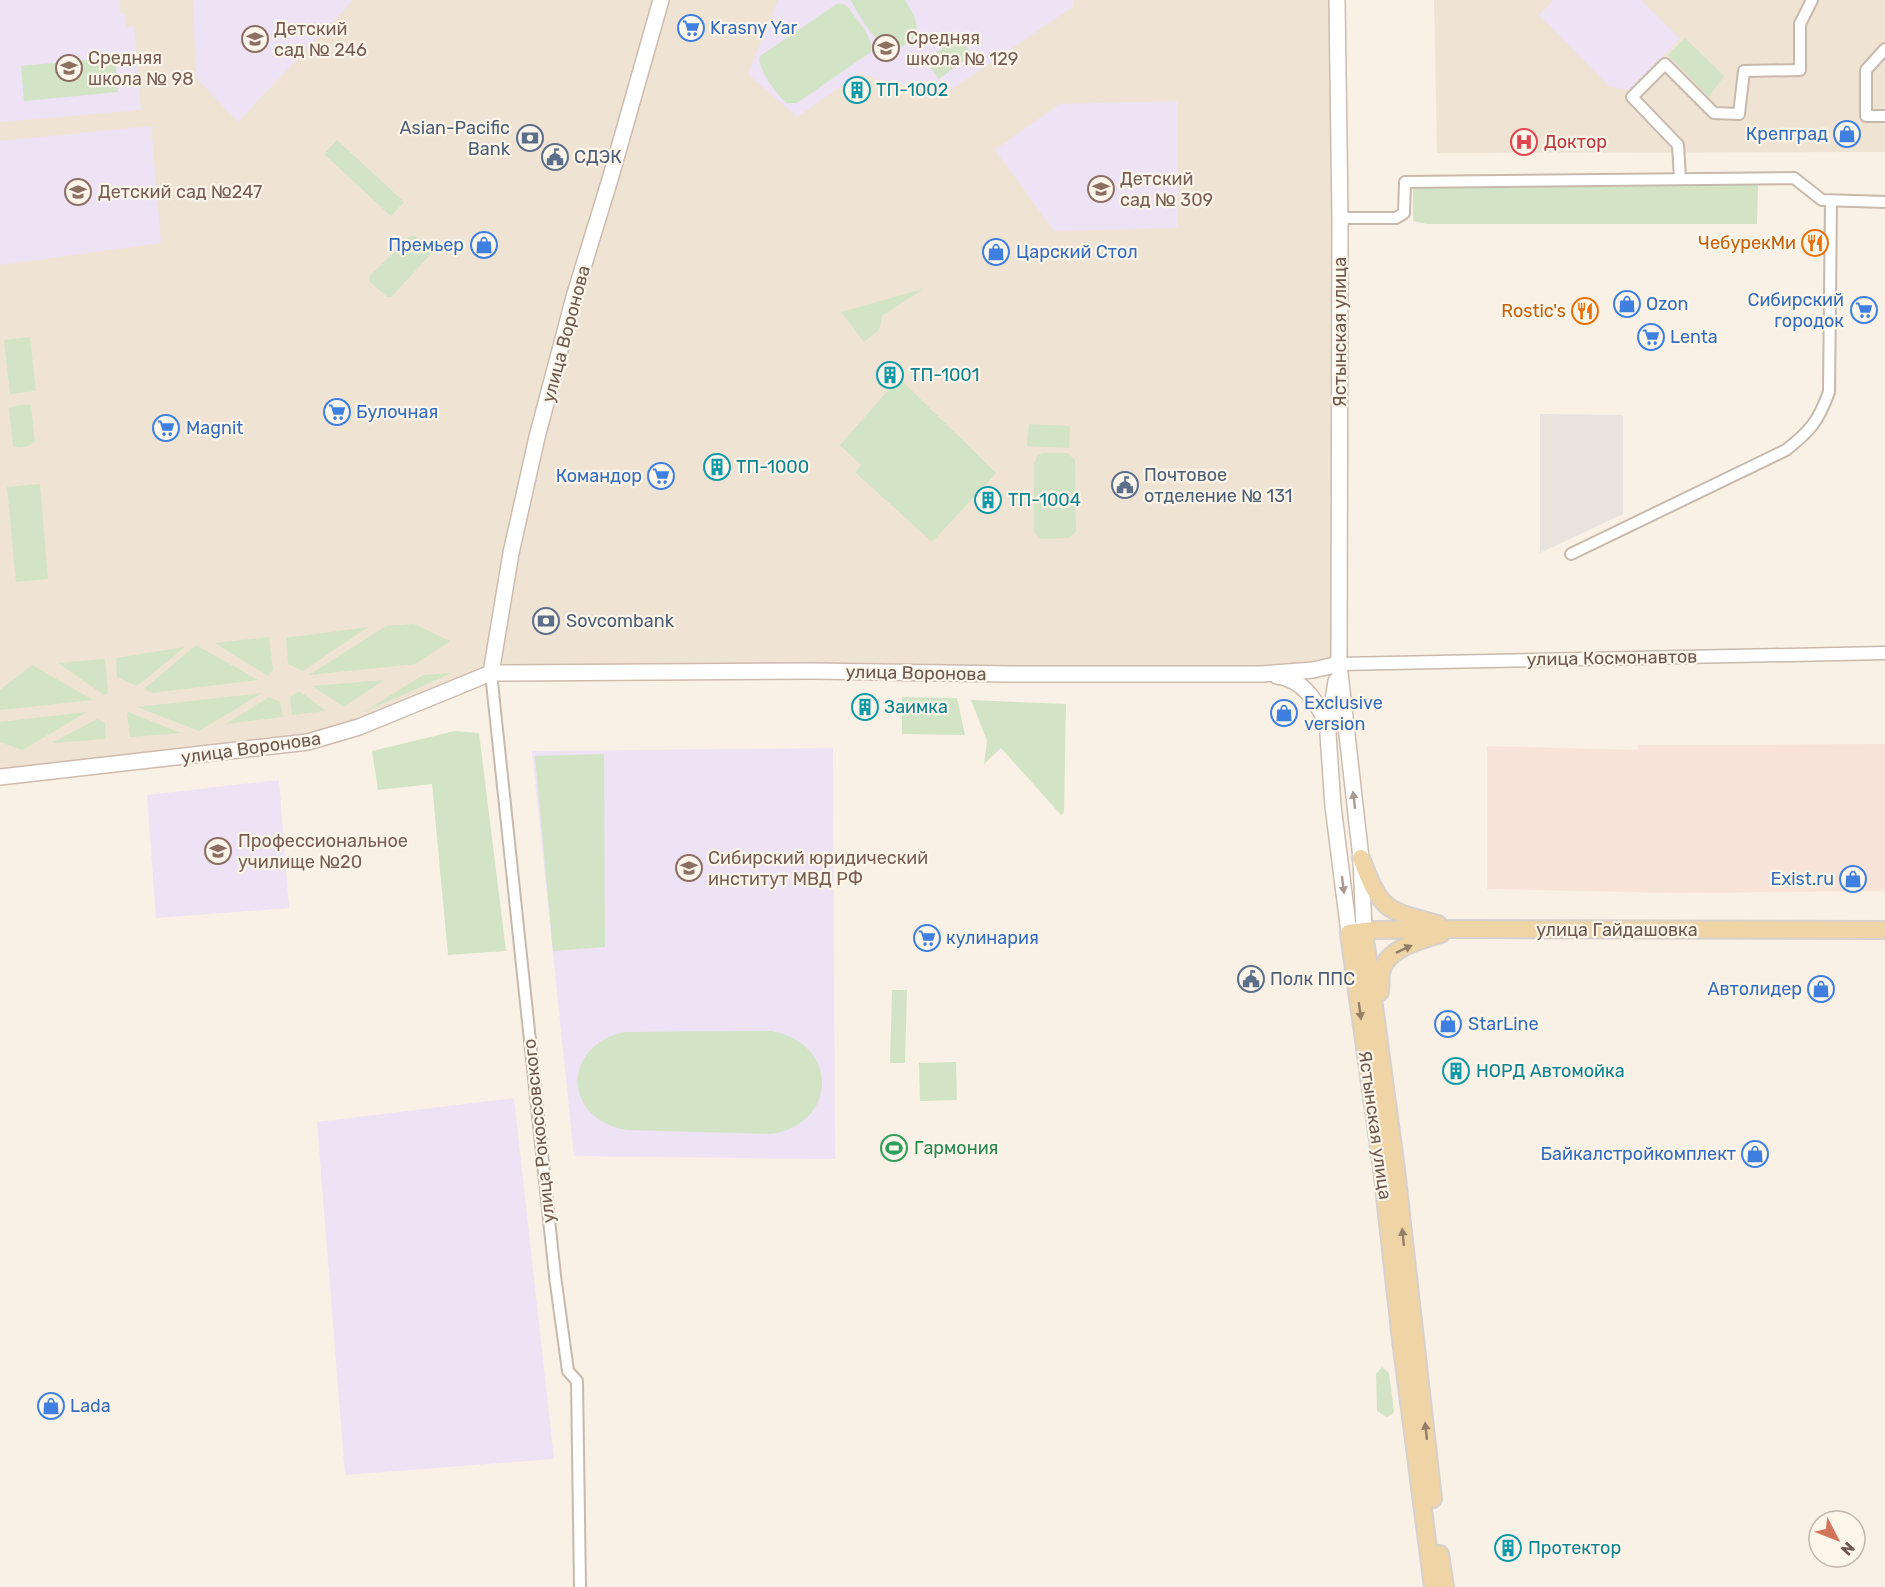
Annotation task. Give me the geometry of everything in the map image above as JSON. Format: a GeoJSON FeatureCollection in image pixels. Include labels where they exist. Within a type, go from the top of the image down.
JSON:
{"type":"FeatureCollection","features":[{"type":"Feature","properties":{"kind":"main road","name":"улица Воронова"},"geometry":{"type":"LineString","coordinates":[[491,672],[511,553],[537,437],[574,297],[661,0]]}},
{"type":"Feature","properties":{"kind":"main road","name":"Ястынская улица"},"geometry":{"type":"LineString","coordinates":[[1337,0],[1340,218],[1340,664],[1361,858],[1357,932],[1401,1340],[1433,1587]]}},
{"type":"Feature","properties":{"kind":"main road","name":"улица Воронова"},"geometry":{"type":"LineString","coordinates":[[0,777],[308,742],[359,727],[491,672],[813,671],[1262,674],[1313,670],[1340,664]]}},
{"type":"Feature","properties":{"kind":"main road","name":"Ястынская улица"},"geometry":{"type":"LineString","coordinates":[[1340,664],[1328,724],[1334,806],[1379,1038],[1445,1587]]}},
{"type":"Feature","properties":{"kind":"main road"},"geometry":{"type":"LineString","coordinates":[[1262,674],[1286,677],[1302,686],[1309,692],[1328,724]]}},
{"type":"Feature","properties":{"kind":"main road"},"geometry":{"type":"LineString","coordinates":[[1361,858],[1372,886],[1388,908],[1397,913],[1456,929]]}},
{"type":"Feature","properties":{"kind":"main road"},"geometry":{"type":"LineString","coordinates":[[1379,1038],[1381,971],[1390,956],[1456,929]]}},
{"type":"Feature","properties":{"kind":"main road","name":"улица Гайдашовка"},"geometry":{"type":"LineString","coordinates":[[1357,932],[1456,929],[1885,930]]}},
{"type":"Feature","properties":{"kind":"street"},"geometry":{"type":"LineString","coordinates":[[1680,179],[1678,145],[1632,98],[1665,64],[1714,113],[1739,114],[1744,71],[1800,70],[1800,24],[1812,0]]}},
{"type":"Feature","properties":{"kind":"street"},"geometry":{"type":"LineString","coordinates":[[1885,50],[1866,70],[1866,116],[1885,117]]}},
{"type":"Feature","properties":{"kind":"street"},"geometry":{"type":"LineString","coordinates":[[1340,218],[1396,218],[1404,213],[1405,182],[1794,178],[1822,200],[1885,201]]}},
{"type":"Feature","properties":{"kind":"street"},"geometry":{"type":"LineString","coordinates":[[1571,554],[1786,450],[1808,433],[1822,412],[1829,392],[1832,201]]}},
{"type":"Feature","properties":{"kind":"street","name":"улица Космонавтов"},"geometry":{"type":"LineString","coordinates":[[1340,664],[1885,653]]}},
{"type":"Feature","properties":{"kind":"street","name":"улица Рокоссовского"},"geometry":{"type":"LineString","coordinates":[[491,672],[555,1276],[568,1371],[577,1381],[580,1587]]}},
{"type":"Feature","properties":{"kind":"shaded area"},"geometry":{"type":"Polygon","coordinates":[[[0,0],[1337,0],[1339,664],[1313,670],[491,673],[359,727],[0,777],[0,0]]]}},
{"type":"Feature","properties":{"kind":"shaded area","name":"Средняя школа № 98"},"geometry":{"type":"Polygon","coordinates":[[[0,0],[119,0],[121,14],[125,14],[126,27],[134,26],[141,110],[0,122],[0,0]]]}},
{"type":"Feature","properties":{"kind":"shaded area","name":"Детский сад № 246"},"geometry":{"type":"Polygon","coordinates":[[[193,0],[353,0],[238,122],[196,78],[193,0]]]}},
{"type":"Feature","properties":{"kind":"shaded area","name":"Средняя школа № 129"},"geometry":{"type":"Polygon","coordinates":[[[778,0],[1074,0],[1074,6],[949,91],[940,94],[859,74],[797,117],[748,74],[778,0]]]}},
{"type":"Feature","properties":{"kind":"shaded area"},"geometry":{"type":"Polygon","coordinates":[[[1434,0],[1885,0],[1885,152],[1437,153],[1434,0]]]}},
{"type":"Feature","properties":{"kind":"shaded area"},"geometry":{"type":"Polygon","coordinates":[[[1553,0],[1641,0],[1680,39],[1629,90],[1609,86],[1539,15],[1553,0]]]}},
{"type":"Feature","properties":{"kind":"shaded area","name":"Детский сад № 309"},"geometry":{"type":"Polygon","coordinates":[[[1178,101],[1178,228],[1054,231],[995,150],[1059,104],[1178,101]]]}},
{"type":"Feature","properties":{"kind":"shaded area","name":"Детский сад №247"},"geometry":{"type":"Polygon","coordinates":[[[151,126],[161,243],[0,265],[0,141],[151,126]]]}},
{"type":"Feature","properties":{"kind":"shaded area"},"geometry":{"type":"Polygon","coordinates":[[[1540,414],[1623,415],[1623,514],[1540,553],[1540,414]]]}},
{"type":"Feature","properties":{"kind":"shaded area"},"geometry":{"type":"Polygon","coordinates":[[[1885,744],[1885,891],[1676,893],[1487,889],[1487,746],[1638,750],[1638,745],[1885,744]]]}},
{"type":"Feature","properties":{"kind":"shaded area","name":"Сибирский юридический институт МВД РФ"},"geometry":{"type":"Polygon","coordinates":[[[833,748],[835,1159],[574,1156],[532,751],[833,748]]]}},
{"type":"Feature","properties":{"kind":"shaded area","name":"Профессиональное училище №20"},"geometry":{"type":"Polygon","coordinates":[[[279,780],[289,908],[156,918],[147,795],[279,780]]]}},
{"type":"Feature","properties":{"kind":"shaded area"},"geometry":{"type":"Polygon","coordinates":[[[514,1098],[554,1459],[345,1475],[317,1122],[514,1098]]]}},
{"type":"Feature","properties":{"kind":"green space"},"geometry":{"type":"Polygon","coordinates":[[[850,0],[905,0],[916,20],[916,32],[913,38],[900,47],[891,47],[883,43],[870,31],[850,0]]]}},
{"type":"Feature","properties":{"kind":"green space"},"geometry":{"type":"Polygon","coordinates":[[[838,3],[848,7],[864,29],[870,41],[871,52],[797,103],[786,103],[764,74],[760,56],[838,3]]]}},
{"type":"Feature","properties":{"kind":"green space"},"geometry":{"type":"Polygon","coordinates":[[[959,36],[972,55],[939,79],[925,61],[959,36]]]}},
{"type":"Feature","properties":{"kind":"green space"},"geometry":{"type":"Polygon","coordinates":[[[1685,38],[1724,76],[1709,97],[1668,55],[1685,38]]]}},
{"type":"Feature","properties":{"kind":"green space"},"geometry":{"type":"Polygon","coordinates":[[[115,57],[118,92],[24,101],[21,66],[115,57]]]}},
{"type":"Feature","properties":{"kind":"green space"},"geometry":{"type":"Polygon","coordinates":[[[337,140],[404,202],[391,216],[324,154],[337,140]]]}},
{"type":"Feature","properties":{"kind":"green space"},"geometry":{"type":"Polygon","coordinates":[[[1758,185],[1757,224],[1427,224],[1413,221],[1413,187],[1758,185]]]}},
{"type":"Feature","properties":{"kind":"green space"},"geometry":{"type":"Polygon","coordinates":[[[410,236],[415,236],[431,251],[431,254],[391,297],[387,297],[369,281],[370,276],[410,236]]]}},
{"type":"Feature","properties":{"kind":"green space"},"geometry":{"type":"Polygon","coordinates":[[[923,289],[882,316],[879,330],[864,342],[841,312],[923,289]]]}},
{"type":"Feature","properties":{"kind":"green space"},"geometry":{"type":"Polygon","coordinates":[[[30,337],[36,391],[10,394],[4,340],[30,337]]]}},
{"type":"Feature","properties":{"kind":"green space"},"geometry":{"type":"Polygon","coordinates":[[[899,378],[996,473],[932,542],[855,472],[861,465],[840,445],[899,378]]]}},
{"type":"Feature","properties":{"kind":"green space"},"geometry":{"type":"Polygon","coordinates":[[[31,405],[35,442],[21,447],[13,446],[9,408],[31,405]]]}},
{"type":"Feature","properties":{"kind":"green space"},"geometry":{"type":"Polygon","coordinates":[[[1029,424],[1070,426],[1069,448],[1027,446],[1029,424]]]}},
{"type":"Feature","properties":{"kind":"green space"},"geometry":{"type":"Polygon","coordinates":[[[1067,453],[1075,460],[1076,531],[1070,538],[1041,539],[1034,531],[1034,463],[1038,455],[1067,453]]]}},
{"type":"Feature","properties":{"kind":"green space"},"geometry":{"type":"Polygon","coordinates":[[[40,484],[48,579],[16,582],[7,487],[40,484]]]}},
{"type":"Feature","properties":{"kind":"green space"},"geometry":{"type":"Polygon","coordinates":[[[414,624],[450,641],[415,664],[309,675],[386,626],[414,624]]]}},
{"type":"Feature","properties":{"kind":"green space"},"geometry":{"type":"Polygon","coordinates":[[[368,627],[303,671],[288,664],[286,638],[368,627]]]}},
{"type":"Feature","properties":{"kind":"green space"},"geometry":{"type":"Polygon","coordinates":[[[269,637],[273,670],[268,676],[215,643],[269,637]]]}},
{"type":"Feature","properties":{"kind":"green space"},"geometry":{"type":"Polygon","coordinates":[[[196,645],[258,680],[151,693],[144,689],[196,645]]]}},
{"type":"Feature","properties":{"kind":"green space"},"geometry":{"type":"Polygon","coordinates":[[[185,647],[137,686],[117,677],[116,658],[185,647]]]}},
{"type":"Feature","properties":{"kind":"green space"},"geometry":{"type":"Polygon","coordinates":[[[105,659],[108,693],[104,695],[58,663],[105,659]]]}},
{"type":"Feature","properties":{"kind":"green space"},"geometry":{"type":"Polygon","coordinates":[[[32,665],[93,700],[0,710],[0,690],[32,665]]]}},
{"type":"Feature","properties":{"kind":"green space"},"geometry":{"type":"Polygon","coordinates":[[[452,673],[362,713],[423,675],[452,673]]]}},
{"type":"Feature","properties":{"kind":"green space"},"geometry":{"type":"Polygon","coordinates":[[[384,680],[344,707],[312,686],[384,680]]]}},
{"type":"Feature","properties":{"kind":"green space"},"geometry":{"type":"Polygon","coordinates":[[[299,691],[325,711],[292,715],[290,697],[299,691]]]}},
{"type":"Feature","properties":{"kind":"green space"},"geometry":{"type":"Polygon","coordinates":[[[262,693],[199,731],[137,707],[262,693]]]}},
{"type":"Feature","properties":{"kind":"green space"},"geometry":{"type":"Polygon","coordinates":[[[269,697],[280,702],[283,717],[226,724],[269,697]]]}},
{"type":"Feature","properties":{"kind":"green space"},"geometry":{"type":"Polygon","coordinates":[[[902,697],[957,698],[965,735],[902,734],[902,697]]]}},
{"type":"Feature","properties":{"kind":"green space"},"geometry":{"type":"Polygon","coordinates":[[[971,700],[1066,704],[1064,813],[1061,815],[1001,748],[984,764],[987,741],[971,700]]]}},
{"type":"Feature","properties":{"kind":"green space"},"geometry":{"type":"Polygon","coordinates":[[[87,712],[22,750],[0,742],[0,722],[87,712]]]}},
{"type":"Feature","properties":{"kind":"green space"},"geometry":{"type":"Polygon","coordinates":[[[128,712],[181,733],[130,737],[128,712]]]}},
{"type":"Feature","properties":{"kind":"green space"},"geometry":{"type":"Polygon","coordinates":[[[97,719],[105,723],[106,739],[52,743],[97,719]]]}},
{"type":"Feature","properties":{"kind":"green space"},"geometry":{"type":"Polygon","coordinates":[[[455,731],[479,733],[506,951],[448,955],[432,784],[378,790],[372,751],[455,731]]]}},
{"type":"Feature","properties":{"kind":"green space"},"geometry":{"type":"Polygon","coordinates":[[[604,754],[605,947],[553,951],[535,756],[604,754]]]}},
{"type":"Feature","properties":{"kind":"green space"},"geometry":{"type":"Polygon","coordinates":[[[892,990],[907,990],[905,1063],[890,1063],[892,990]]]}},
{"type":"Feature","properties":{"kind":"green space"},"geometry":{"type":"Polygon","coordinates":[[[771,1031],[793,1038],[809,1051],[819,1066],[822,1083],[819,1100],[809,1115],[793,1127],[771,1134],[627,1130],[606,1123],[590,1112],[581,1098],[578,1082],[580,1066],[589,1051],[604,1040],[625,1032],[771,1031]]]}},
{"type":"Feature","properties":{"kind":"green space"},"geometry":{"type":"Polygon","coordinates":[[[956,1062],[957,1100],[920,1101],[919,1063],[956,1062]]]}},
{"type":"Feature","properties":{"kind":"green space"},"geometry":{"type":"Polygon","coordinates":[[[1382,1367],[1389,1373],[1394,1411],[1387,1417],[1377,1411],[1376,1374],[1382,1367]]]}},
{"type":"Feature","properties":{"kind":"place","name":"Krasny Yar"},"geometry":{"type":"Point","coordinates":[691,28]}},
{"type":"Feature","properties":{"kind":"place","name":"Детский сад № 246"},"geometry":{"type":"Point","coordinates":[255,39]}},
{"type":"Feature","properties":{"kind":"place","name":"Средняя школа № 129"},"geometry":{"type":"Point","coordinates":[886,48]}},
{"type":"Feature","properties":{"kind":"place","name":"Средняя школа № 98"},"geometry":{"type":"Point","coordinates":[69,68]}},
{"type":"Feature","properties":{"kind":"place","name":"ТП-1002"},"geometry":{"type":"Point","coordinates":[857,90]}},
{"type":"Feature","properties":{"kind":"place","name":"Крепград"},"geometry":{"type":"Point","coordinates":[1847,134]}},
{"type":"Feature","properties":{"kind":"place","name":"Asian-Pacific Bank"},"geometry":{"type":"Point","coordinates":[530,138]}},
{"type":"Feature","properties":{"kind":"place","name":"Доктор"},"geometry":{"type":"Point","coordinates":[1524,142]}},
{"type":"Feature","properties":{"kind":"place","name":"СДЭК"},"geometry":{"type":"Point","coordinates":[555,157]}},
{"type":"Feature","properties":{"kind":"place","name":"Детский сад № 309"},"geometry":{"type":"Point","coordinates":[1101,189]}},
{"type":"Feature","properties":{"kind":"place","name":"Детский сад №247"},"geometry":{"type":"Point","coordinates":[78,192]}},
{"type":"Feature","properties":{"kind":"place","name":"ЧебурекМи"},"geometry":{"type":"Point","coordinates":[1815,243]}},
{"type":"Feature","properties":{"kind":"place","name":"Премьер"},"geometry":{"type":"Point","coordinates":[484,245]}},
{"type":"Feature","properties":{"kind":"place","name":"Царский Стол"},"geometry":{"type":"Point","coordinates":[996,252]}},
{"type":"Feature","properties":{"kind":"place","name":"Ozon"},"geometry":{"type":"Point","coordinates":[1627,304]}},
{"type":"Feature","properties":{"kind":"place","name":"Сибирский городок"},"geometry":{"type":"Point","coordinates":[1864,310]}},
{"type":"Feature","properties":{"kind":"place","name":"Rostic's"},"geometry":{"type":"Point","coordinates":[1585,311]}},
{"type":"Feature","properties":{"kind":"place","name":"Lenta"},"geometry":{"type":"Point","coordinates":[1651,337]}},
{"type":"Feature","properties":{"kind":"place","name":"ТП-1001"},"geometry":{"type":"Point","coordinates":[890,375]}},
{"type":"Feature","properties":{"kind":"place","name":"Булочная"},"geometry":{"type":"Point","coordinates":[337,412]}},
{"type":"Feature","properties":{"kind":"place","name":"Magnit"},"geometry":{"type":"Point","coordinates":[166,428]}},
{"type":"Feature","properties":{"kind":"place","name":"ТП-1000"},"geometry":{"type":"Point","coordinates":[717,467]}},
{"type":"Feature","properties":{"kind":"place","name":"Командор"},"geometry":{"type":"Point","coordinates":[661,476]}},
{"type":"Feature","properties":{"kind":"place","name":"Почтовое отделение № 131"},"geometry":{"type":"Point","coordinates":[1125,485]}},
{"type":"Feature","properties":{"kind":"place","name":"ТП-1004"},"geometry":{"type":"Point","coordinates":[988,500]}},
{"type":"Feature","properties":{"kind":"place","name":"Sovcombank"},"geometry":{"type":"Point","coordinates":[546,621]}},
{"type":"Feature","properties":{"kind":"place","name":"Заимка"},"geometry":{"type":"Point","coordinates":[865,707]}},
{"type":"Feature","properties":{"kind":"place","name":"Exclusive version"},"geometry":{"type":"Point","coordinates":[1284,713]}},
{"type":"Feature","properties":{"kind":"place","name":"Профессиональное училище №20"},"geometry":{"type":"Point","coordinates":[218,851]}},
{"type":"Feature","properties":{"kind":"place","name":"Сибирский юридический институт МВД РФ"},"geometry":{"type":"Point","coordinates":[689,868]}},
{"type":"Feature","properties":{"kind":"place","name":"Exist.ru"},"geometry":{"type":"Point","coordinates":[1853,879]}},
{"type":"Feature","properties":{"kind":"place","name":"кулинария"},"geometry":{"type":"Point","coordinates":[927,938]}},
{"type":"Feature","properties":{"kind":"place","name":"Полк ППС"},"geometry":{"type":"Point","coordinates":[1251,979]}},
{"type":"Feature","properties":{"kind":"place","name":"Автолидер"},"geometry":{"type":"Point","coordinates":[1821,989]}},
{"type":"Feature","properties":{"kind":"place","name":"StarLine"},"geometry":{"type":"Point","coordinates":[1448,1024]}},
{"type":"Feature","properties":{"kind":"place","name":"НОРД Автомойка"},"geometry":{"type":"Point","coordinates":[1456,1071]}},
{"type":"Feature","properties":{"kind":"place","name":"Гармония"},"geometry":{"type":"Point","coordinates":[894,1148]}},
{"type":"Feature","properties":{"kind":"place","name":"Байкалстройкомплект"},"geometry":{"type":"Point","coordinates":[1755,1154]}},
{"type":"Feature","properties":{"kind":"place","name":"Lada"},"geometry":{"type":"Point","coordinates":[51,1406]}},
{"type":"Feature","properties":{"kind":"place","name":"Протектор"},"geometry":{"type":"Point","coordinates":[1508,1548]}}]}
